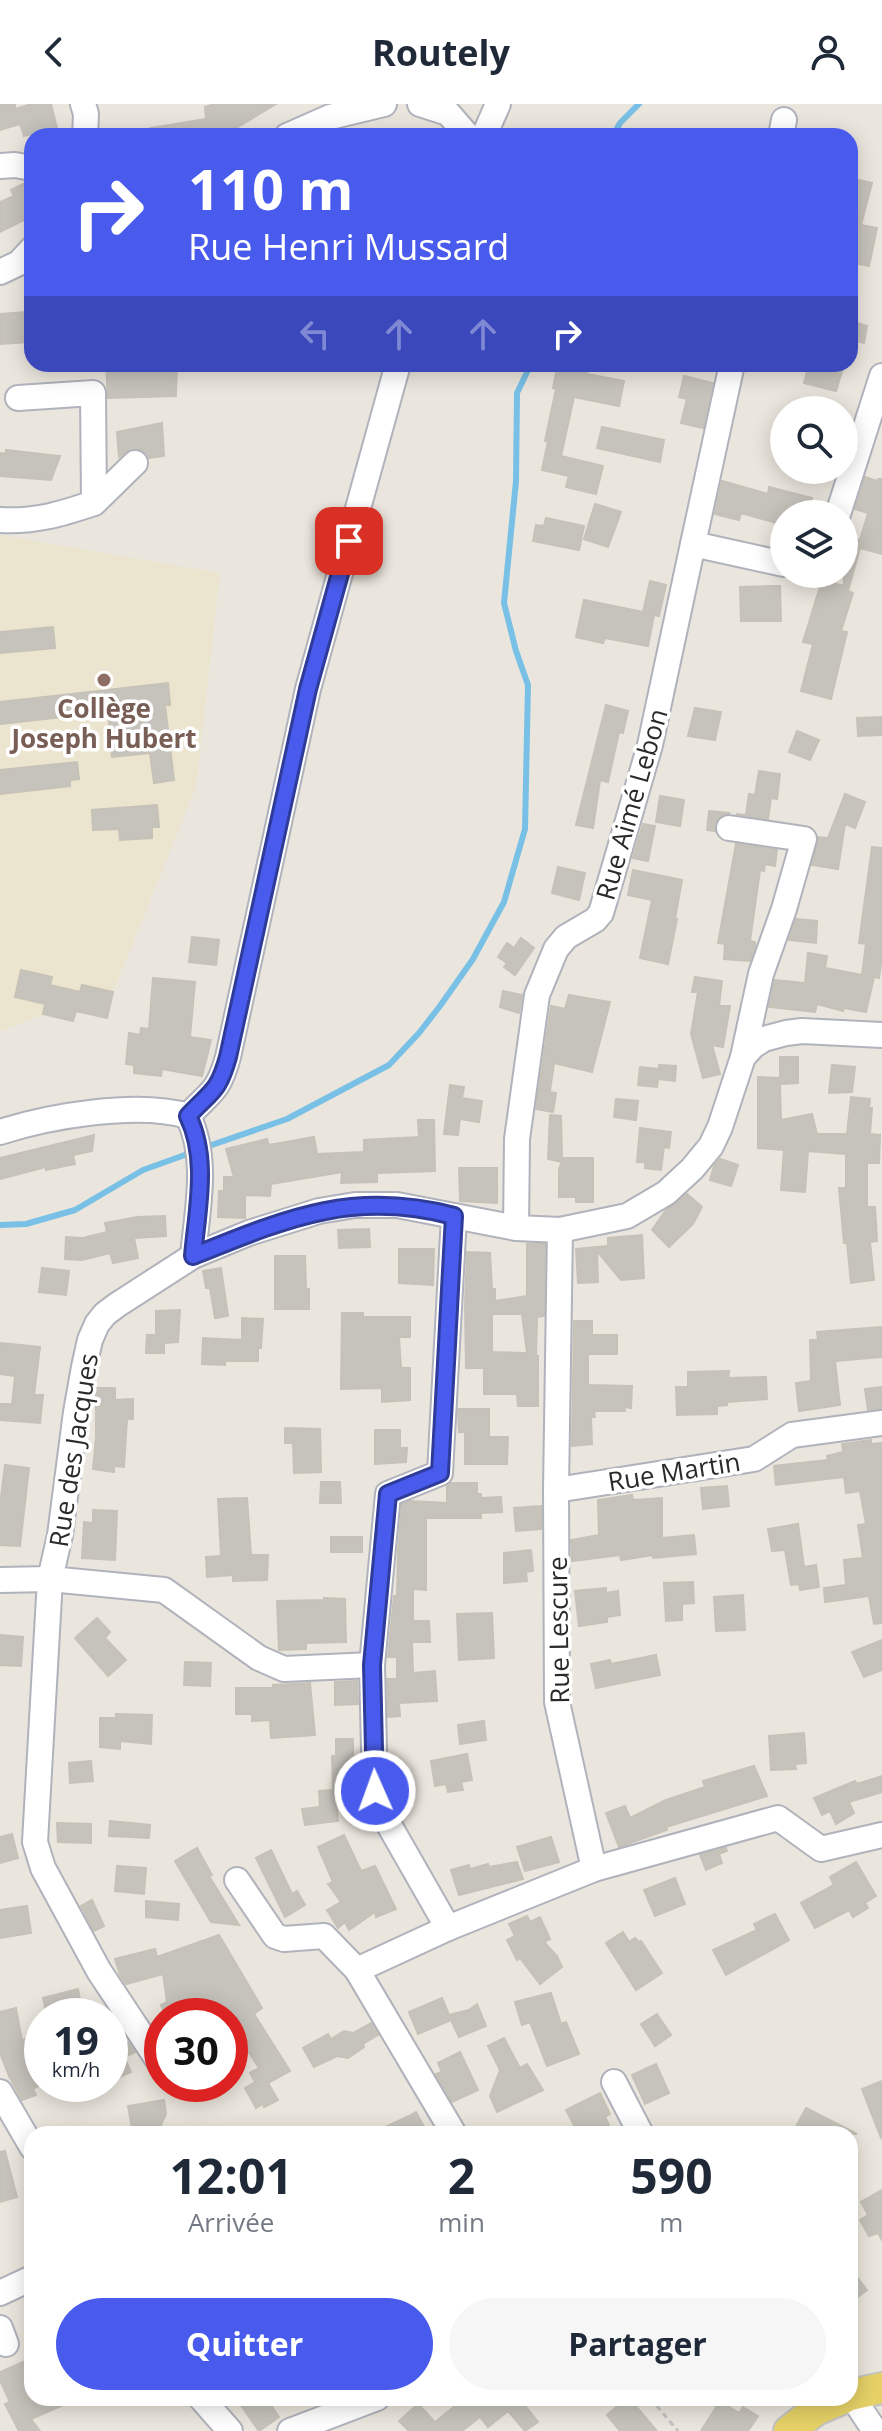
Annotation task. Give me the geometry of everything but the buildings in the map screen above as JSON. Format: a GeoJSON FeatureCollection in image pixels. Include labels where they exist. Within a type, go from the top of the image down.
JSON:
{"type":"FeatureCollection","features":[{"type":"Feature","properties":{"kind":"main road"},"geometry":{"type":"LineString","coordinates":[[858,2393],[882,2388]]}},
{"type":"Feature","properties":{"kind":"main road"},"geometry":{"type":"LineString","coordinates":[[789,2431],[811,2406]]}},
{"type":"Feature","properties":{"kind":"street"},"geometry":{"type":"LineString","coordinates":[[83,104],[85,128]]}},
{"type":"Feature","properties":{"kind":"street"},"geometry":{"type":"LineString","coordinates":[[97,104],[99,128]]}},
{"type":"Feature","properties":{"kind":"street"},"geometry":{"type":"LineString","coordinates":[[305,128],[330,117],[384,104]]}},
{"type":"Feature","properties":{"kind":"street"},"geometry":{"type":"LineString","coordinates":[[420,104],[448,113],[461,128]]}},
{"type":"Feature","properties":{"kind":"street"},"geometry":{"type":"LineString","coordinates":[[488,128],[498,104]]}},
{"type":"Feature","properties":{"kind":"street"},"geometry":{"type":"LineString","coordinates":[[0,166],[24,167]]}},
{"type":"Feature","properties":{"kind":"street"},"geometry":{"type":"LineString","coordinates":[[0,272],[24,258]]}},
{"type":"Feature","properties":{"kind":"street"},"geometry":{"type":"LineString","coordinates":[[0,279],[24,270]]}},
{"type":"Feature","properties":{"kind":"street"},"geometry":{"type":"LineString","coordinates":[[191,1123],[222,1080],[308,689],[396,372]]}},
{"type":"Feature","properties":{"kind":"street","name":"Rue Aimé Lebon"},"geometry":{"type":"LineString","coordinates":[[516,1228],[517,1139],[537,995],[556,949],[566,937],[601,913],[650,745],[730,372]]}},
{"type":"Feature","properties":{"kind":"street"},"geometry":{"type":"LineString","coordinates":[[842,500],[882,376]]}},
{"type":"Feature","properties":{"kind":"street"},"geometry":{"type":"LineString","coordinates":[[18,398],[93,393],[94,503]]}},
{"type":"Feature","properties":{"kind":"street"},"geometry":{"type":"LineString","coordinates":[[0,520],[31,521],[94,503],[135,463]]}},
{"type":"Feature","properties":{"kind":"street"},"geometry":{"type":"LineString","coordinates":[[693,544],[770,561]]}},
{"type":"Feature","properties":{"kind":"street","name":"Rue des Jacques"},"geometry":{"type":"LineString","coordinates":[[0,1580],[50,1579],[60,1535],[76,1412],[93,1333],[105,1314],[193,1256],[249,1233],[319,1211],[355,1205],[397,1205],[516,1228],[560,1230],[627,1216],[666,1193],[692,1169],[711,1146],[720,1127],[743,1057],[761,974],[804,839],[729,828]]}},
{"type":"Feature","properties":{"kind":"street"},"geometry":{"type":"LineString","coordinates":[[743,1057],[764,1039],[786,1033],[882,1035]]}},
{"type":"Feature","properties":{"kind":"street"},"geometry":{"type":"LineString","coordinates":[[0,1132],[52,1118],[151,1110],[191,1123]]}},
{"type":"Feature","properties":{"kind":"street"},"geometry":{"type":"LineString","coordinates":[[191,1123],[201,1156],[193,1256]]}},
{"type":"Feature","properties":{"kind":"street"},"geometry":{"type":"LineString","coordinates":[[448,1928],[380,1809],[375,1791],[372,1665],[388,1494],[440,1473],[454,1216]]}},
{"type":"Feature","properties":{"kind":"street","name":"Rue Lescure"},"geometry":{"type":"LineString","coordinates":[[560,1230],[557,1702],[594,1869]]}},
{"type":"Feature","properties":{"kind":"street","name":"Rue Martin"},"geometry":{"type":"LineString","coordinates":[[556,1490],[754,1459],[792,1435],[882,1423]]}},
{"type":"Feature","properties":{"kind":"street"},"geometry":{"type":"LineString","coordinates":[[144,2039],[99,1971],[43,1868],[35,1842],[50,1579],[164,1590],[259,1658],[284,1669],[372,1665]]}},
{"type":"Feature","properties":{"kind":"street"},"geometry":{"type":"LineString","coordinates":[[357,1970],[448,1928],[594,1869],[778,1818],[821,1849],[882,1835]]}},
{"type":"Feature","properties":{"kind":"street"},"geometry":{"type":"LineString","coordinates":[[237,1880],[275,1936],[284,1939],[324,1936],[357,1970],[449,2126]]}},
{"type":"Feature","properties":{"kind":"street"},"geometry":{"type":"LineString","coordinates":[[614,2082],[637,2126]]}},
{"type":"Feature","properties":{"kind":"street"},"geometry":{"type":"LineString","coordinates":[[0,2092],[24,2133]]}},
{"type":"Feature","properties":{"kind":"street"},"geometry":{"type":"LineString","coordinates":[[0,2293],[24,2282]]}},
{"type":"Feature","properties":{"kind":"street"},"geometry":{"type":"LineString","coordinates":[[208,2406],[230,2431]]}},
{"type":"Feature","properties":{"kind":"street"},"geometry":{"type":"LineString","coordinates":[[290,2431],[356,2406]]}},
{"type":"Feature","properties":{"kind":"street"},"geometry":{"type":"LineString","coordinates":[[858,2406],[875,2431]]}},
{"type":"Feature","properties":{"kind":"path"},"geometry":{"type":"LineString","coordinates":[[657,2406],[678,2431]]}},
{"type":"Feature","properties":{"kind":"shaded area","name":"Collège Joseph Hubert"},"geometry":{"type":"Polygon","coordinates":[[[0,535],[220,573],[196,787],[113,992],[107,1018],[76,1012],[73,1021],[43,1015],[0,1031],[0,535]]]}},
{"type":"Feature","properties":{"kind":"waterway"},"geometry":{"type":"LineString","coordinates":[[617,128],[639,104]]}},
{"type":"Feature","properties":{"kind":"waterway"},"geometry":{"type":"LineString","coordinates":[[203,1148],[287,1119],[389,1065],[440,1006],[473,959],[504,902],[525,829],[528,685],[504,603],[516,481],[517,393],[527,372]]}},
{"type":"Feature","properties":{"kind":"waterway"},"geometry":{"type":"LineString","coordinates":[[0,1225],[26,1224],[75,1210],[143,1170],[193,1152]]}},
{"type":"Feature","properties":{"kind":"place","name":"Collège Joseph Hubert"},"geometry":{"type":"Point","coordinates":[104,680]}},
{"type":"Feature","properties":{"kind":"route"},"geometry":{"type":"LineString","coordinates":[[349,541],[308,689],[222,1080],[188,1116],[201,1156],[193,1256],[249,1233],[319,1211],[355,1205],[397,1205],[454,1216],[440,1473],[388,1494],[372,1665],[375,1791]]}}]}
